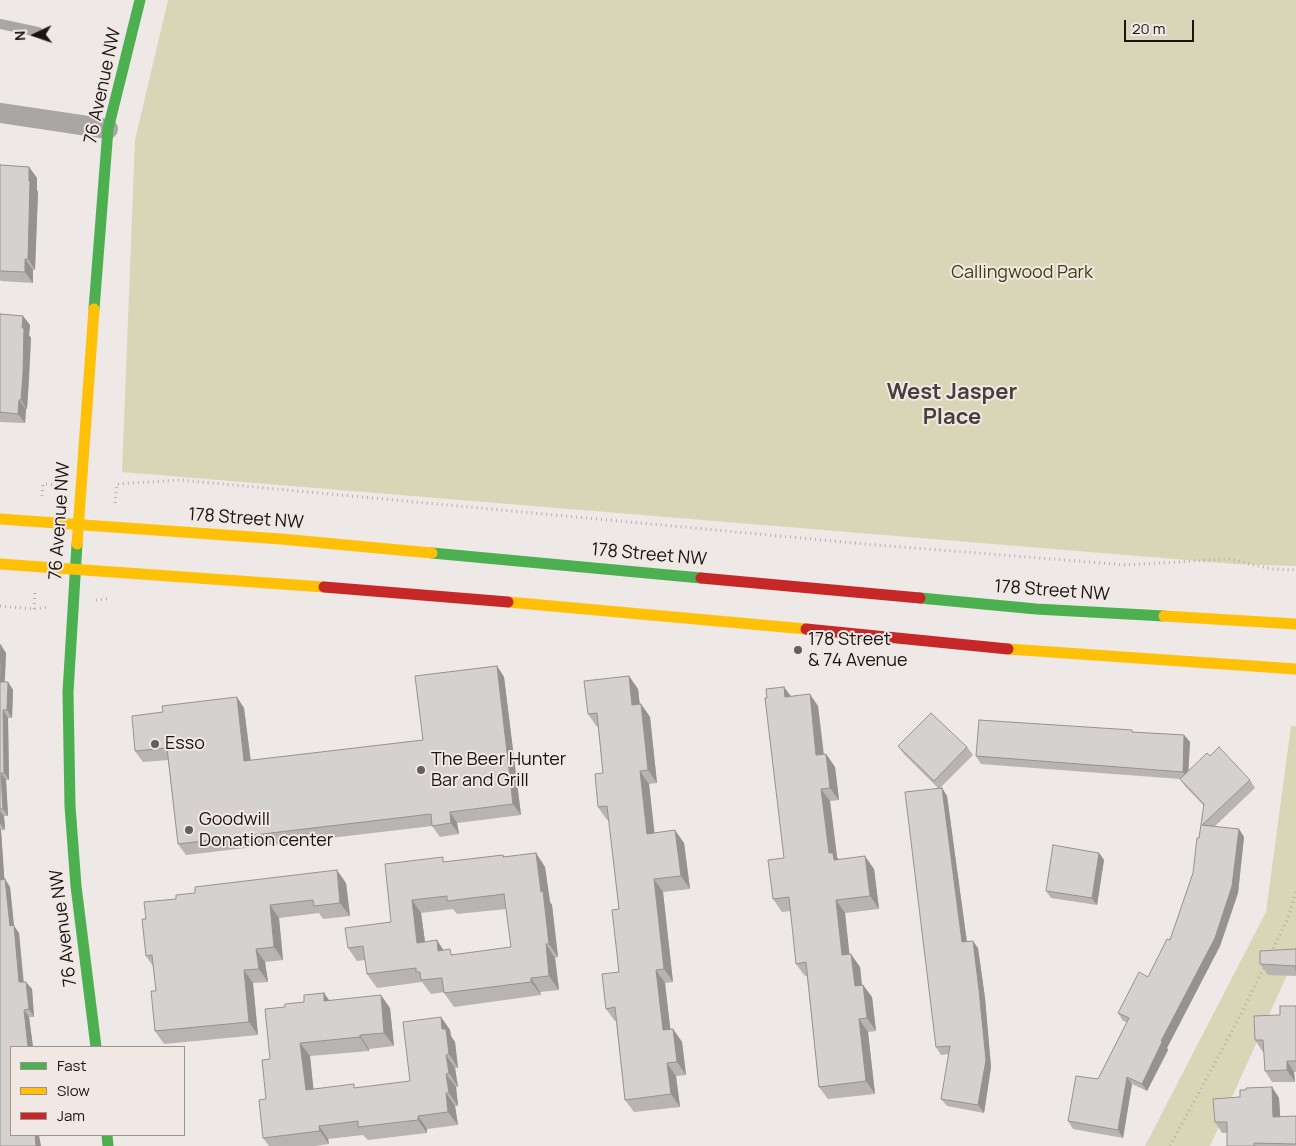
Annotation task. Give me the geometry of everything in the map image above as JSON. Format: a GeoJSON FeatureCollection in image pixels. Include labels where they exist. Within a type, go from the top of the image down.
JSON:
{"type":"FeatureCollection","features":[{"type":"Feature","properties":{"kind":"main road","name":"76 Avenue NW"},"geometry":{"type":"LineString","coordinates":[[96,1046],[76,886],[70,806],[68,692],[72,603],[108,129],[140,0]]}},
{"type":"Feature","properties":{"kind":"main road","name":"178 Street NW"},"geometry":{"type":"LineString","coordinates":[[0,519],[291,540],[1036,613],[1296,624]]}},
{"type":"Feature","properties":{"kind":"main road"},"geometry":{"type":"LineString","coordinates":[[0,564],[442,596],[1296,669]]}},
{"type":"Feature","properties":{"kind":"street"},"geometry":{"type":"LineString","coordinates":[[0,113],[108,129]]}},
{"type":"Feature","properties":{"kind":"lane"},"geometry":{"type":"LineString","coordinates":[[0,24],[38,32]]}},
{"type":"Feature","properties":{"kind":"path"},"geometry":{"type":"LineString","coordinates":[[117,484],[180,480],[1029,558],[1126,565],[1229,559],[1272,569],[1296,570]]}},
{"type":"Feature","properties":{"kind":"path"},"geometry":{"type":"LineString","coordinates":[[0,606],[29,609]]}},
{"type":"Feature","properties":{"kind":"path"},"geometry":{"type":"LineString","coordinates":[[1271,953],[1288,918],[1296,892]]}},
{"type":"Feature","properties":{"kind":"path"},"geometry":{"type":"LineString","coordinates":[[1170,1146],[1240,1016],[1266,962]]}},
{"type":"Feature","properties":{"kind":"green space","name":"Callingwood Park"},"geometry":{"type":"Polygon","coordinates":[[[168,0],[1296,0],[1296,566],[1235,564],[122,472],[135,140],[168,0]]]}},
{"type":"Feature","properties":{"kind":"green space"},"geometry":{"type":"Polygon","coordinates":[[[1291,726],[1296,726],[1296,955],[1210,1146],[1145,1146],[1266,912],[1291,726]]]}},
{"type":"Feature","properties":{"kind":"building"},"geometry":{"type":"Polygon","coordinates":[[[0,165],[29,167],[28,259],[25,259],[25,272],[0,271],[0,165]]]}},
{"type":"Feature","properties":{"kind":"building"},"geometry":{"type":"Polygon","coordinates":[[[0,314],[23,316],[23,373],[18,414],[0,412],[0,314]]]}},
{"type":"Feature","properties":{"kind":"building"},"geometry":{"type":"Polygon","coordinates":[[[497,666],[513,804],[450,812],[451,823],[432,826],[431,814],[178,844],[167,748],[135,751],[132,716],[163,712],[162,706],[237,697],[244,761],[423,740],[415,676],[497,666]]]}},
{"type":"Feature","properties":{"kind":"building"},"geometry":{"type":"Polygon","coordinates":[[[629,676],[632,705],[641,704],[648,770],[640,771],[647,834],[675,830],[681,876],[654,879],[664,969],[656,970],[663,1030],[673,1029],[677,1062],[667,1063],[671,1094],[625,1100],[615,1007],[606,1009],[602,974],[619,972],[612,910],[619,909],[607,806],[598,807],[595,774],[603,773],[597,713],[588,714],[584,681],[629,676]]]}},
{"type":"Feature","properties":{"kind":"building"},"geometry":{"type":"Polygon","coordinates":[[[0,682],[8,682],[7,710],[3,710],[4,773],[1,773],[3,809],[0,809],[0,682]]]}},
{"type":"Feature","properties":{"kind":"building"},"geometry":{"type":"Polygon","coordinates":[[[784,687],[785,697],[810,694],[816,755],[826,754],[830,788],[821,789],[829,853],[833,853],[834,860],[865,856],[870,896],[836,900],[842,955],[851,954],[855,986],[863,985],[867,1018],[859,1019],[866,1081],[819,1087],[806,962],[796,964],[789,897],[773,899],[768,860],[784,858],[765,698],[767,698],[766,689],[784,687]]]}},
{"type":"Feature","properties":{"kind":"building"},"geometry":{"type":"Polygon","coordinates":[[[931,713],[967,747],[934,781],[898,746],[931,713]]]}},
{"type":"Feature","properties":{"kind":"building"},"geometry":{"type":"Polygon","coordinates":[[[979,720],[1184,735],[1183,772],[976,756],[979,720]]]}},
{"type":"Feature","properties":{"kind":"building"},"geometry":{"type":"Polygon","coordinates":[[[1219,747],[1250,780],[1202,825],[1239,829],[1232,886],[1215,938],[1161,1041],[1142,1084],[1127,1077],[1118,1130],[1068,1121],[1076,1076],[1098,1079],[1129,1018],[1118,1013],[1139,972],[1148,977],[1167,939],[1170,940],[1193,873],[1197,838],[1199,838],[1204,804],[1180,779],[1207,753],[1210,756],[1219,747]]]}},
{"type":"Feature","properties":{"kind":"building"},"geometry":{"type":"Polygon","coordinates":[[[942,788],[962,942],[973,941],[979,990],[986,1060],[978,1105],[941,1099],[950,1046],[936,1047],[905,792],[942,788]]]}},
{"type":"Feature","properties":{"kind":"building"},"geometry":{"type":"Polygon","coordinates":[[[1053,845],[1099,853],[1092,898],[1046,891],[1053,845]]]}},
{"type":"Feature","properties":{"kind":"building"},"geometry":{"type":"Polygon","coordinates":[[[536,853],[541,892],[543,891],[549,944],[546,944],[549,976],[531,978],[531,982],[444,993],[442,978],[421,980],[420,972],[416,972],[416,968],[367,974],[363,946],[348,948],[345,928],[391,922],[385,864],[443,857],[443,862],[503,855],[503,857],[536,853]],[[504,894],[447,901],[447,896],[412,900],[417,943],[437,940],[438,951],[450,949],[451,955],[511,947],[504,894]]]}},
{"type":"Feature","properties":{"kind":"building"},"geometry":{"type":"Polygon","coordinates":[[[337,870],[340,903],[314,906],[313,900],[270,905],[274,947],[256,949],[259,969],[244,970],[249,1022],[155,1031],[151,991],[156,991],[152,955],[146,956],[142,919],[146,919],[144,902],[176,899],[176,895],[195,893],[195,887],[337,870]]]}},
{"type":"Feature","properties":{"kind":"building"},"geometry":{"type":"Polygon","coordinates":[[[5,879],[10,926],[14,925],[19,982],[26,982],[29,1009],[24,1010],[28,1046],[10,1046],[10,1136],[35,1136],[36,1146],[0,1146],[0,880],[5,879]]]}},
{"type":"Feature","properties":{"kind":"building"},"geometry":{"type":"Polygon","coordinates":[[[1296,949],[1296,966],[1260,964],[1260,951],[1296,949]]]}},
{"type":"Feature","properties":{"kind":"building"},"geometry":{"type":"Polygon","coordinates":[[[324,993],[324,1001],[381,995],[384,1033],[300,1043],[306,1090],[354,1084],[354,1088],[410,1081],[403,1022],[441,1017],[442,1029],[446,1029],[449,1054],[446,1055],[449,1073],[446,1074],[449,1093],[446,1093],[448,1112],[418,1116],[418,1120],[358,1127],[358,1121],[319,1126],[320,1131],[263,1138],[259,1100],[266,1099],[262,1060],[270,1059],[265,1009],[285,1007],[285,1004],[304,1002],[304,995],[324,993]]]}},
{"type":"Feature","properties":{"kind":"building"},"geometry":{"type":"Polygon","coordinates":[[[1280,1006],[1296,1006],[1296,1061],[1287,1061],[1287,1070],[1265,1071],[1263,1040],[1255,1040],[1254,1016],[1280,1015],[1280,1006]]]}},
{"type":"Feature","properties":{"kind":"building"},"geometry":{"type":"Polygon","coordinates":[[[1272,1087],[1273,1117],[1296,1116],[1296,1144],[1254,1143],[1254,1146],[1227,1146],[1227,1122],[1215,1122],[1213,1099],[1240,1097],[1240,1090],[1246,1090],[1246,1088],[1272,1087]]]}},
{"type":"Feature","properties":{"kind":"traffic: fast"},"geometry":{"type":"LineString","coordinates":[[94,309],[108,129],[140,0]]}},
{"type":"Feature","properties":{"kind":"traffic: fast"},"geometry":{"type":"LineString","coordinates":[[77,544],[68,692],[70,806],[76,886],[96,1046]]}},
{"type":"Feature","properties":{"kind":"traffic: fast"},"geometry":{"type":"LineString","coordinates":[[432,553],[701,578]]}},
{"type":"Feature","properties":{"kind":"traffic: fast"},"geometry":{"type":"LineString","coordinates":[[920,598],[1036,609],[1164,616]]}},
{"type":"Feature","properties":{"kind":"traffic: fast"},"geometry":{"type":"LineString","coordinates":[[107,1136],[108,1146]]}},
{"type":"Feature","properties":{"kind":"traffic: slow"},"geometry":{"type":"LineString","coordinates":[[77,544],[94,309]]}},
{"type":"Feature","properties":{"kind":"traffic: slow"},"geometry":{"type":"LineString","coordinates":[[0,519],[281,539],[432,553]]}},
{"type":"Feature","properties":{"kind":"traffic: slow"},"geometry":{"type":"LineString","coordinates":[[0,564],[324,587]]}},
{"type":"Feature","properties":{"kind":"traffic: slow"},"geometry":{"type":"LineString","coordinates":[[508,602],[806,629]]}},
{"type":"Feature","properties":{"kind":"traffic: slow"},"geometry":{"type":"LineString","coordinates":[[1164,616],[1296,624]]}},
{"type":"Feature","properties":{"kind":"traffic: slow"},"geometry":{"type":"LineString","coordinates":[[1008,649],[1296,669]]}},
{"type":"Feature","properties":{"kind":"traffic: jam"},"geometry":{"type":"LineString","coordinates":[[701,578],[920,598]]}},
{"type":"Feature","properties":{"kind":"traffic: jam"},"geometry":{"type":"LineString","coordinates":[[324,587],[508,602]]}},
{"type":"Feature","properties":{"kind":"traffic: jam"},"geometry":{"type":"LineString","coordinates":[[806,629],[1008,649]]}},
{"type":"Feature","properties":{"kind":"place","name":"178 Street & 74 Avenue"},"geometry":{"type":"Point","coordinates":[798,650]}},
{"type":"Feature","properties":{"kind":"place","name":"Esso"},"geometry":{"type":"Point","coordinates":[155,744]}},
{"type":"Feature","properties":{"kind":"place","name":"The Beer Hunter Bar and Grill"},"geometry":{"type":"Point","coordinates":[421,770]}},
{"type":"Feature","properties":{"kind":"place","name":"Goodwill Donation center"},"geometry":{"type":"Point","coordinates":[189,830]}},
{"type":"Feature","properties":{"kind":"district","name":"West Jasper Place"},"geometry":{"type":"Point","coordinates":[952,406]}}]}
